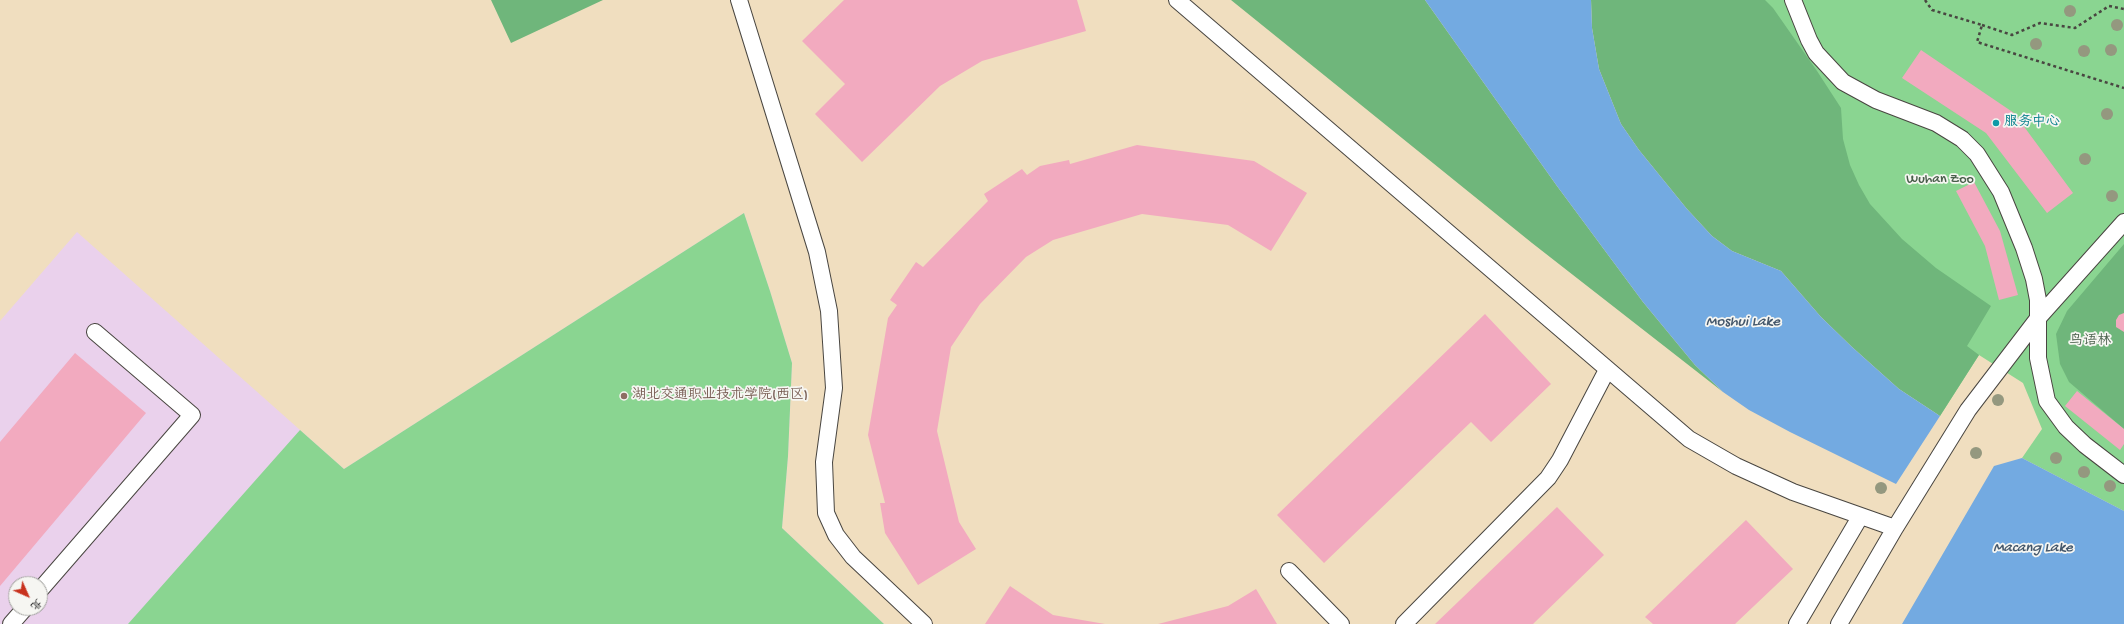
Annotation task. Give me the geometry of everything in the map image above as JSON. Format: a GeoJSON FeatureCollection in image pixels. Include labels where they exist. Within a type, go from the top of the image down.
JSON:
{"type":"FeatureCollection","features":[{"type":"Feature","properties":{"kind":"lane"},"geometry":{"type":"LineString","coordinates":[[739,0],[817,252],[829,311],[834,388],[824,462],[826,513],[836,535],[853,557],[924,624]]}},
{"type":"Feature","properties":{"kind":"lane"},"geometry":{"type":"LineString","coordinates":[[1177,0],[1689,439],[1713,454],[1793,492],[1894,528]]}},
{"type":"Feature","properties":{"kind":"lane"},"geometry":{"type":"LineString","coordinates":[[1793,0],[1808,40],[1816,53],[1843,82],[1876,100],[1936,124],[1962,140],[1977,154],[2001,192],[2024,248],[2034,279],[2038,300],[2039,317],[2038,358],[2047,401],[2066,428],[2085,445],[2124,475]]}},
{"type":"Feature","properties":{"kind":"lane"},"geometry":{"type":"LineString","coordinates":[[1838,624],[1894,528],[1968,410],[2039,317],[2124,222]]}},
{"type":"Feature","properties":{"kind":"lane"},"geometry":{"type":"LineString","coordinates":[[48,581],[192,415],[95,332]]}},
{"type":"Feature","properties":{"kind":"lane"},"geometry":{"type":"LineString","coordinates":[[1404,624],[1548,478],[1560,460],[1607,370]]}},
{"type":"Feature","properties":{"kind":"lane"},"geometry":{"type":"LineString","coordinates":[[1797,624],[1860,517]]}},
{"type":"Feature","properties":{"kind":"lane"},"geometry":{"type":"LineString","coordinates":[[1289,571],[1341,624]]}},
{"type":"Feature","properties":{"kind":"lane"},"geometry":{"type":"LineString","coordinates":[[11,624],[18,616]]}},
{"type":"Feature","properties":{"kind":"path"},"geometry":{"type":"LineString","coordinates":[[1925,0],[1932,10],[2012,35],[2040,23],[2075,28],[2109,6],[2124,8]]}},
{"type":"Feature","properties":{"kind":"path"},"geometry":{"type":"LineString","coordinates":[[1982,25],[1977,42],[2124,88]]}},
{"type":"Feature","properties":{"kind":"shaded area","name":"湖北交通职业技术学院(西区)"},"geometry":{"type":"Polygon","coordinates":[[[744,213],[792,363],[788,456],[782,528],[884,624],[0,624],[0,321],[77,232],[344,469],[744,213]]]}},
{"type":"Feature","properties":{"kind":"green space"},"geometry":{"type":"Polygon","coordinates":[[[491,0],[603,0],[511,43],[491,0]]]}},
{"type":"Feature","properties":{"kind":"green space"},"geometry":{"type":"Polygon","coordinates":[[[1231,0],[1425,0],[1557,186],[1643,302],[1695,365],[1723,392],[1532,243],[1231,0]]]}},
{"type":"Feature","properties":{"kind":"green space","name":"Wuhan Zoo"},"geometry":{"type":"Polygon","coordinates":[[[1591,0],[2124,0],[2124,511],[2022,458],[2042,429],[2023,383],[1979,355],[1940,416],[1591,0]]]}},
{"type":"Feature","properties":{"kind":"green space"},"geometry":{"type":"Polygon","coordinates":[[[1591,0],[1765,0],[1773,8],[1841,108],[1843,139],[1850,165],[1870,204],[1902,239],[1936,268],[1991,306],[1967,346],[1979,355],[1940,416],[1899,389],[1852,347],[1821,317],[1781,271],[1732,251],[1712,236],[1687,209],[1639,150],[1621,124],[1599,69],[1592,28],[1591,0]]]}},
{"type":"Feature","properties":{"kind":"green space","name":"湖北交通职业技术学院(西区)"},"geometry":{"type":"Polygon","coordinates":[[[744,213],[792,363],[788,456],[782,528],[884,624],[128,624],[300,430],[344,469],[744,213]]]}},
{"type":"Feature","properties":{"kind":"green space","name":"鸟语林"},"geometry":{"type":"Polygon","coordinates":[[[2124,244],[2124,429],[2069,382],[2060,364],[2056,334],[2067,311],[2124,244]]]}},
{"type":"Feature","properties":{"kind":"water","name":"Moshui Lake"},"geometry":{"type":"Polygon","coordinates":[[[1425,0],[1591,0],[1592,28],[1599,69],[1621,124],[1639,150],[1687,209],[1712,236],[1732,251],[1781,271],[1821,317],[1852,347],[1899,389],[1940,416],[1896,484],[1790,432],[1749,410],[1723,392],[1695,365],[1643,302],[1557,186],[1425,0]]]}},
{"type":"Feature","properties":{"kind":"water","name":"Macang Lake"},"geometry":{"type":"Polygon","coordinates":[[[2022,458],[2124,511],[2124,624],[1902,624],[1994,466],[2022,458]]]}},
{"type":"Feature","properties":{"kind":"building"},"geometry":{"type":"Polygon","coordinates":[[[844,0],[1077,0],[1086,31],[982,61],[940,86],[862,162],[815,114],[845,84],[802,41],[844,0]]]}},
{"type":"Feature","properties":{"kind":"building","name":"服务中心"},"geometry":{"type":"Polygon","coordinates":[[[1921,50],[2014,113],[2073,193],[2047,213],[1986,133],[1902,78],[1921,50]]]}},
{"type":"Feature","properties":{"kind":"building"},"geometry":{"type":"Polygon","coordinates":[[[1137,145],[1254,161],[1307,193],[1271,251],[1228,225],[1142,214],[1053,240],[1026,257],[980,304],[951,347],[937,431],[959,522],[976,549],[918,585],[885,533],[880,503],[885,503],[868,435],[888,318],[897,305],[890,300],[916,262],[923,267],[988,201],[984,194],[1022,169],[1027,175],[1040,166],[1069,160],[1070,164],[1137,145]]]}},
{"type":"Feature","properties":{"kind":"building"},"geometry":{"type":"Polygon","coordinates":[[[1974,182],[2000,231],[2018,295],[1999,300],[1985,246],[1956,191],[1974,182]]]}},
{"type":"Feature","properties":{"kind":"building"},"geometry":{"type":"Polygon","coordinates":[[[2124,313],[2124,332],[2116,327],[2116,320],[2119,315],[2124,313]]]}},
{"type":"Feature","properties":{"kind":"building"},"geometry":{"type":"Polygon","coordinates":[[[1485,314],[1551,384],[1491,442],[1471,422],[1324,563],[1277,515],[1485,314]]]}},
{"type":"Feature","properties":{"kind":"building"},"geometry":{"type":"Polygon","coordinates":[[[75,353],[146,413],[0,586],[0,442],[75,353]]]}},
{"type":"Feature","properties":{"kind":"building"},"geometry":{"type":"Polygon","coordinates":[[[2077,391],[2124,429],[2124,444],[2120,450],[2065,406],[2077,391]]]}},
{"type":"Feature","properties":{"kind":"building"},"geometry":{"type":"Polygon","coordinates":[[[1557,507],[1604,555],[1533,624],[1435,624],[1557,507]]]}},
{"type":"Feature","properties":{"kind":"building"},"geometry":{"type":"Polygon","coordinates":[[[1746,520],[1793,569],[1735,624],[1653,624],[1645,617],[1746,520]]]}},
{"type":"Feature","properties":{"kind":"building"},"geometry":{"type":"Polygon","coordinates":[[[1010,586],[1053,615],[1105,624],[985,624],[1010,586]]]}},
{"type":"Feature","properties":{"kind":"building"},"geometry":{"type":"Polygon","coordinates":[[[1256,589],[1277,624],[1158,624],[1228,606],[1256,589]]]}},
{"type":"Feature","properties":{"kind":"place","name":"服务中心"},"geometry":{"type":"Point","coordinates":[1996,123]}},
{"type":"Feature","properties":{"kind":"place","name":"湖北交通职业技术学院(西区)"},"geometry":{"type":"Point","coordinates":[624,396]}}]}
